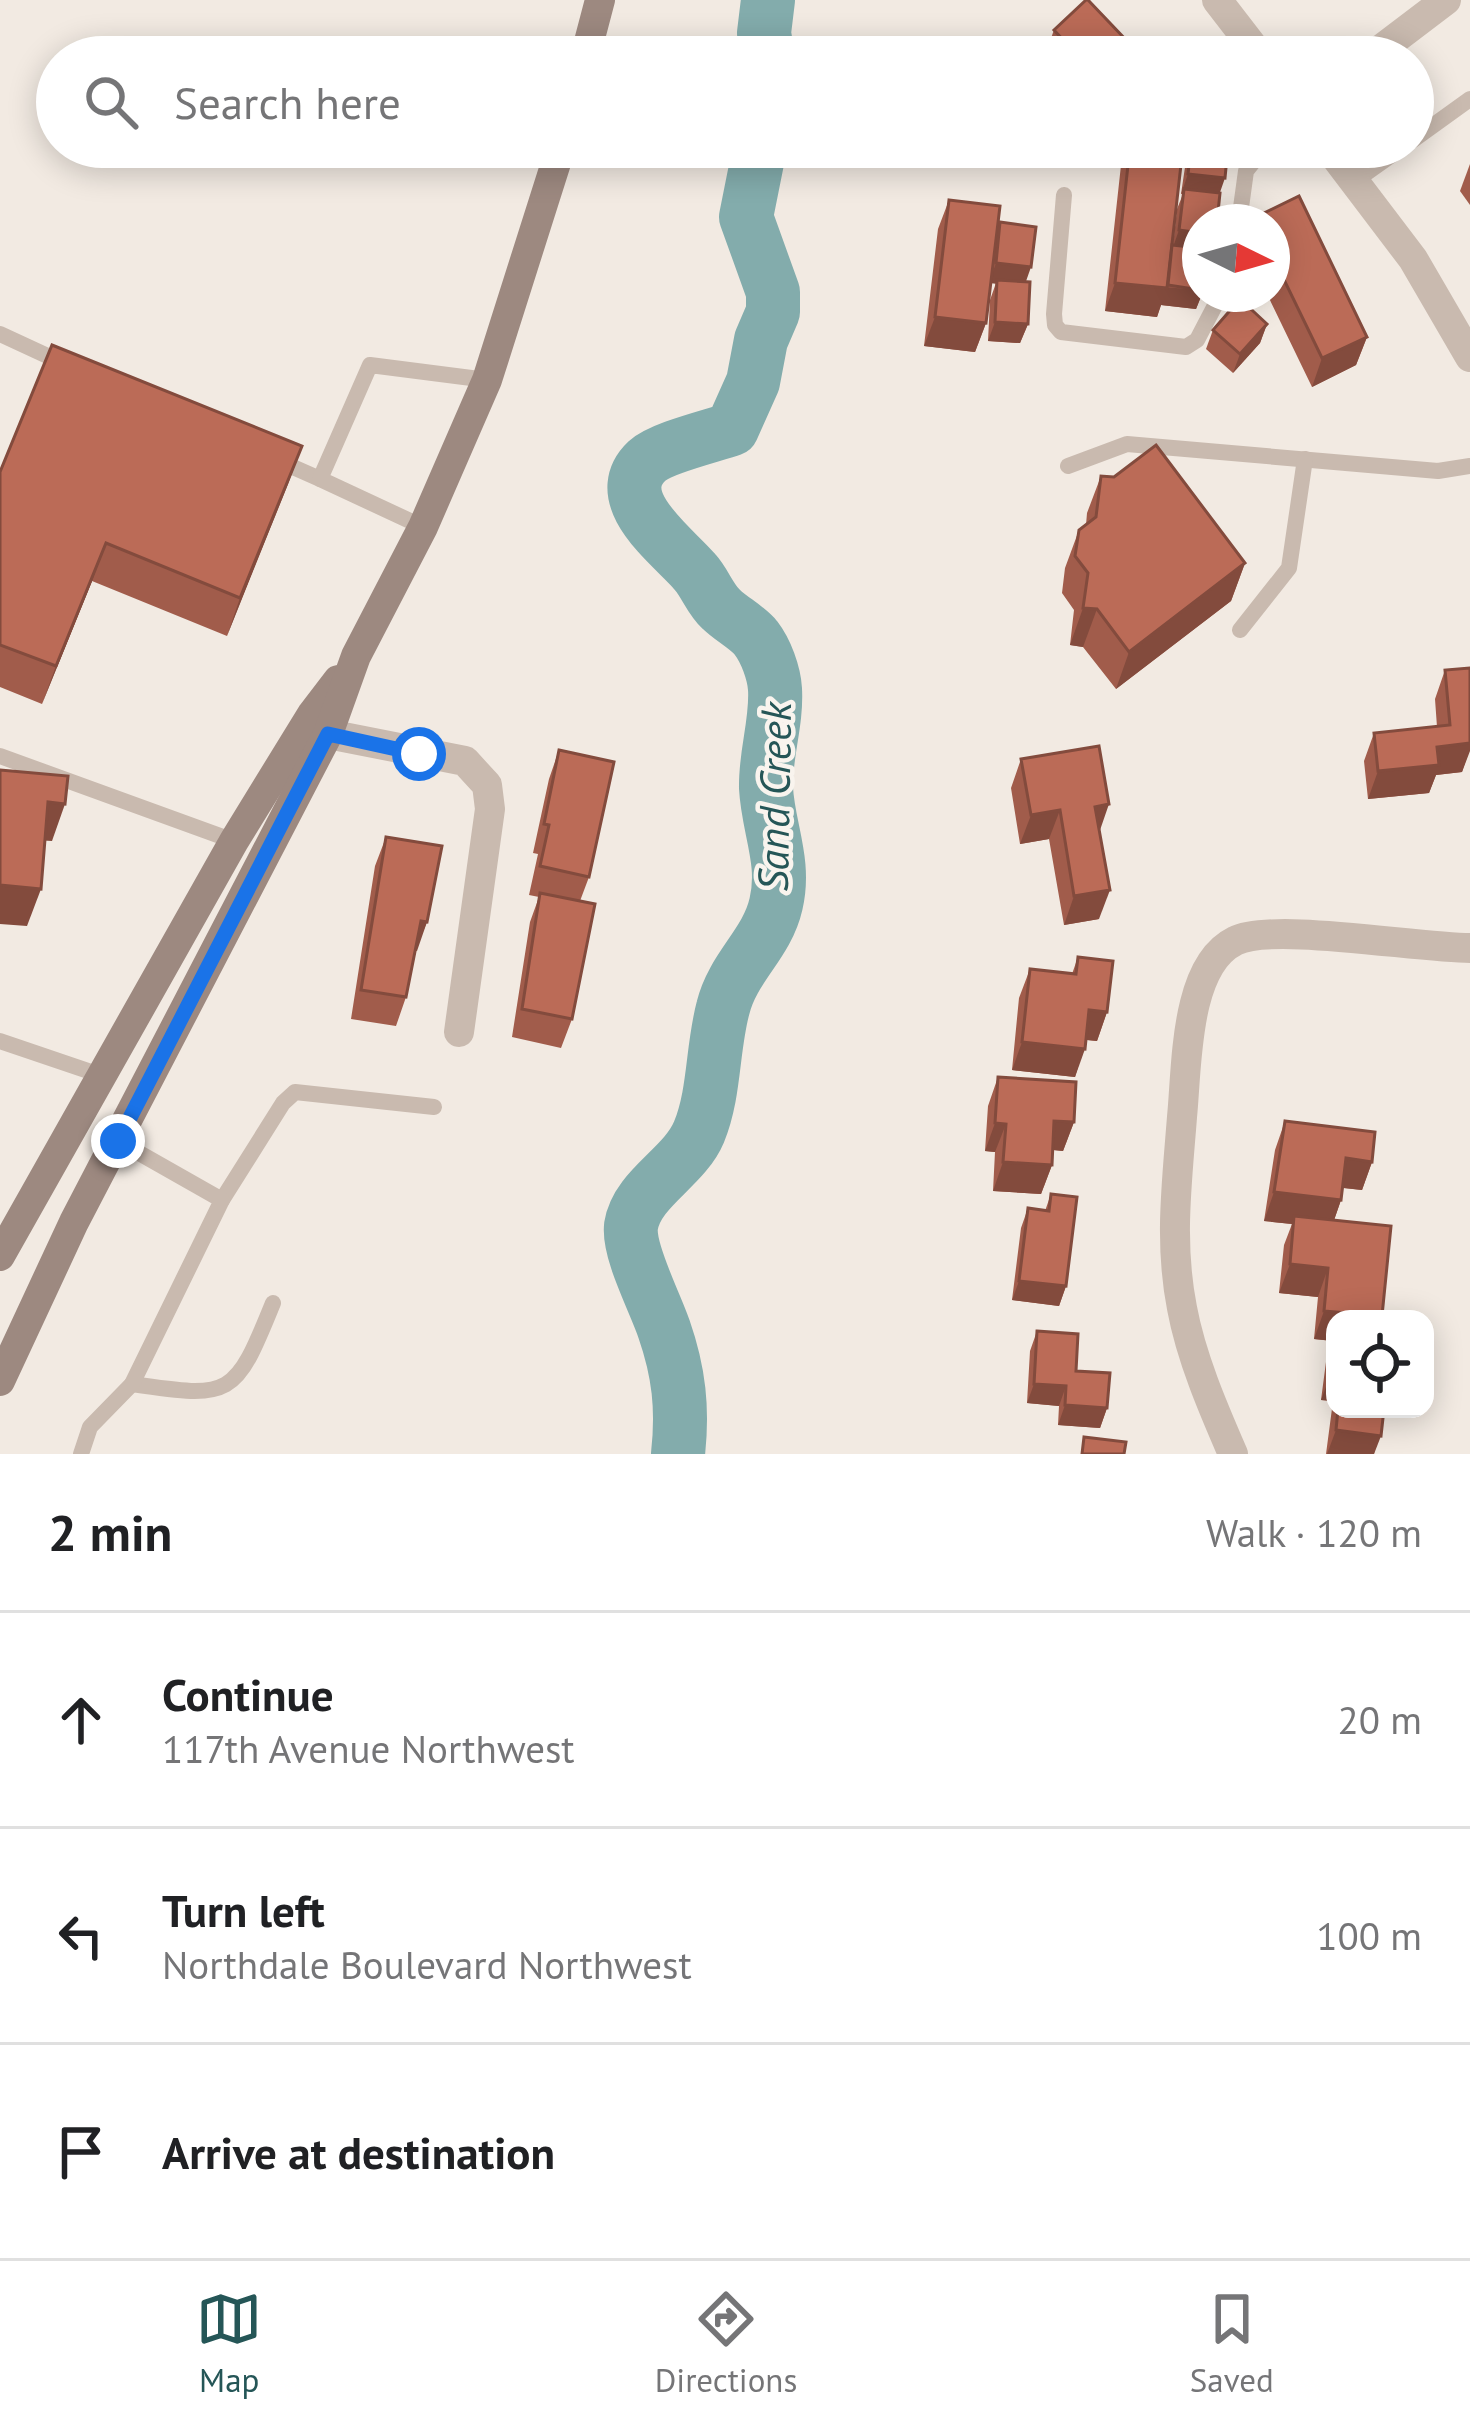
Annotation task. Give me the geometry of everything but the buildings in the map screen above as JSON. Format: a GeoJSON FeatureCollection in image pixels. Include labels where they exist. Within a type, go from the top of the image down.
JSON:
{"type":"FeatureCollection","features":[{"type":"Feature","properties":{"kind":"main road"},"geometry":{"type":"LineString","coordinates":[[590,36],[599,0]]}},
{"type":"Feature","properties":{"kind":"main road"},"geometry":{"type":"LineString","coordinates":[[0,1381],[74,1222],[328,734],[356,656],[423,527],[487,380],[554,168]]}},
{"type":"Feature","properties":{"kind":"main road"},"geometry":{"type":"LineString","coordinates":[[0,1256],[234,841],[312,714],[356,656]]}},
{"type":"Feature","properties":{"kind":"street"},"geometry":{"type":"LineString","coordinates":[[1217,0],[1245,36]]}},
{"type":"Feature","properties":{"kind":"street"},"geometry":{"type":"LineString","coordinates":[[1399,36],[1446,0]]}},
{"type":"Feature","properties":{"kind":"street"},"geometry":{"type":"LineString","coordinates":[[1345,168],[1413,259],[1470,357]]}},
{"type":"Feature","properties":{"kind":"street"},"geometry":{"type":"LineString","coordinates":[[328,734],[465,761],[487,785],[490,809],[459,1032]]}},
{"type":"Feature","properties":{"kind":"street"},"geometry":{"type":"LineString","coordinates":[[1233,1454],[1183,1312],[1173,1248],[1174,1185],[1190,1021],[1212,958],[1235,940],[1272,932],[1470,948]]}},
{"type":"Feature","properties":{"kind":"lane"},"geometry":{"type":"LineString","coordinates":[[1434,125],[1470,99]]}},
{"type":"Feature","properties":{"kind":"lane"},"geometry":{"type":"LineString","coordinates":[[1241,204],[1248,168]]}},
{"type":"Feature","properties":{"kind":"lane"},"geometry":{"type":"LineString","coordinates":[[1355,181],[1373,168]]}},
{"type":"Feature","properties":{"kind":"lane"},"geometry":{"type":"LineString","coordinates":[[1064,195],[1054,314],[1061,332],[1186,347],[1197,340],[1212,312]]}},
{"type":"Feature","properties":{"kind":"lane"},"geometry":{"type":"LineString","coordinates":[[0,334],[85,373]]}},
{"type":"Feature","properties":{"kind":"lane"},"geometry":{"type":"LineString","coordinates":[[320,479],[370,365],[487,380]]}},
{"type":"Feature","properties":{"kind":"lane"},"geometry":{"type":"LineString","coordinates":[[1068,466],[1127,444],[1438,471],[1470,466]]}},
{"type":"Feature","properties":{"kind":"lane"},"geometry":{"type":"LineString","coordinates":[[256,450],[423,527]]}},
{"type":"Feature","properties":{"kind":"lane"},"geometry":{"type":"LineString","coordinates":[[1240,630],[1289,568],[1305,459]]}},
{"type":"Feature","properties":{"kind":"lane"},"geometry":{"type":"LineString","coordinates":[[0,756],[234,841]]}},
{"type":"Feature","properties":{"kind":"lane"},"geometry":{"type":"LineString","coordinates":[[0,1040],[103,1076]]}},
{"type":"Feature","properties":{"kind":"lane"},"geometry":{"type":"LineString","coordinates":[[81,1454],[90,1427],[132,1384],[222,1200],[283,1103],[295,1093],[434,1107]]}},
{"type":"Feature","properties":{"kind":"lane"},"geometry":{"type":"LineString","coordinates":[[118,1141],[222,1200]]}},
{"type":"Feature","properties":{"kind":"lane"},"geometry":{"type":"LineString","coordinates":[[132,1384],[183,1392],[217,1391],[248,1364],[273,1303]]}},
{"type":"Feature","properties":{"kind":"waterway","name":"Sand Creek"},"geometry":{"type":"LineString","coordinates":[[764,36],[768,0]]}},
{"type":"Feature","properties":{"kind":"waterway","name":"Sand Creek"},"geometry":{"type":"LineString","coordinates":[[678,1454],[680,1406],[673,1360],[638,1263],[631,1226],[642,1200],[683,1157],[699,1132],[728,993],[776,904],[778,859],[766,788],[775,689],[769,662],[756,638],[717,605],[695,572],[648,521],[635,491],[637,476],[654,456],[732,429],[753,382],[761,340],[773,312],[773,292],[746,217],[756,168]]}},
{"type":"Feature","properties":{"kind":"route"},"geometry":{"type":"LineString","coordinates":[[118,1141],[328,734],[419,754]]}}]}
